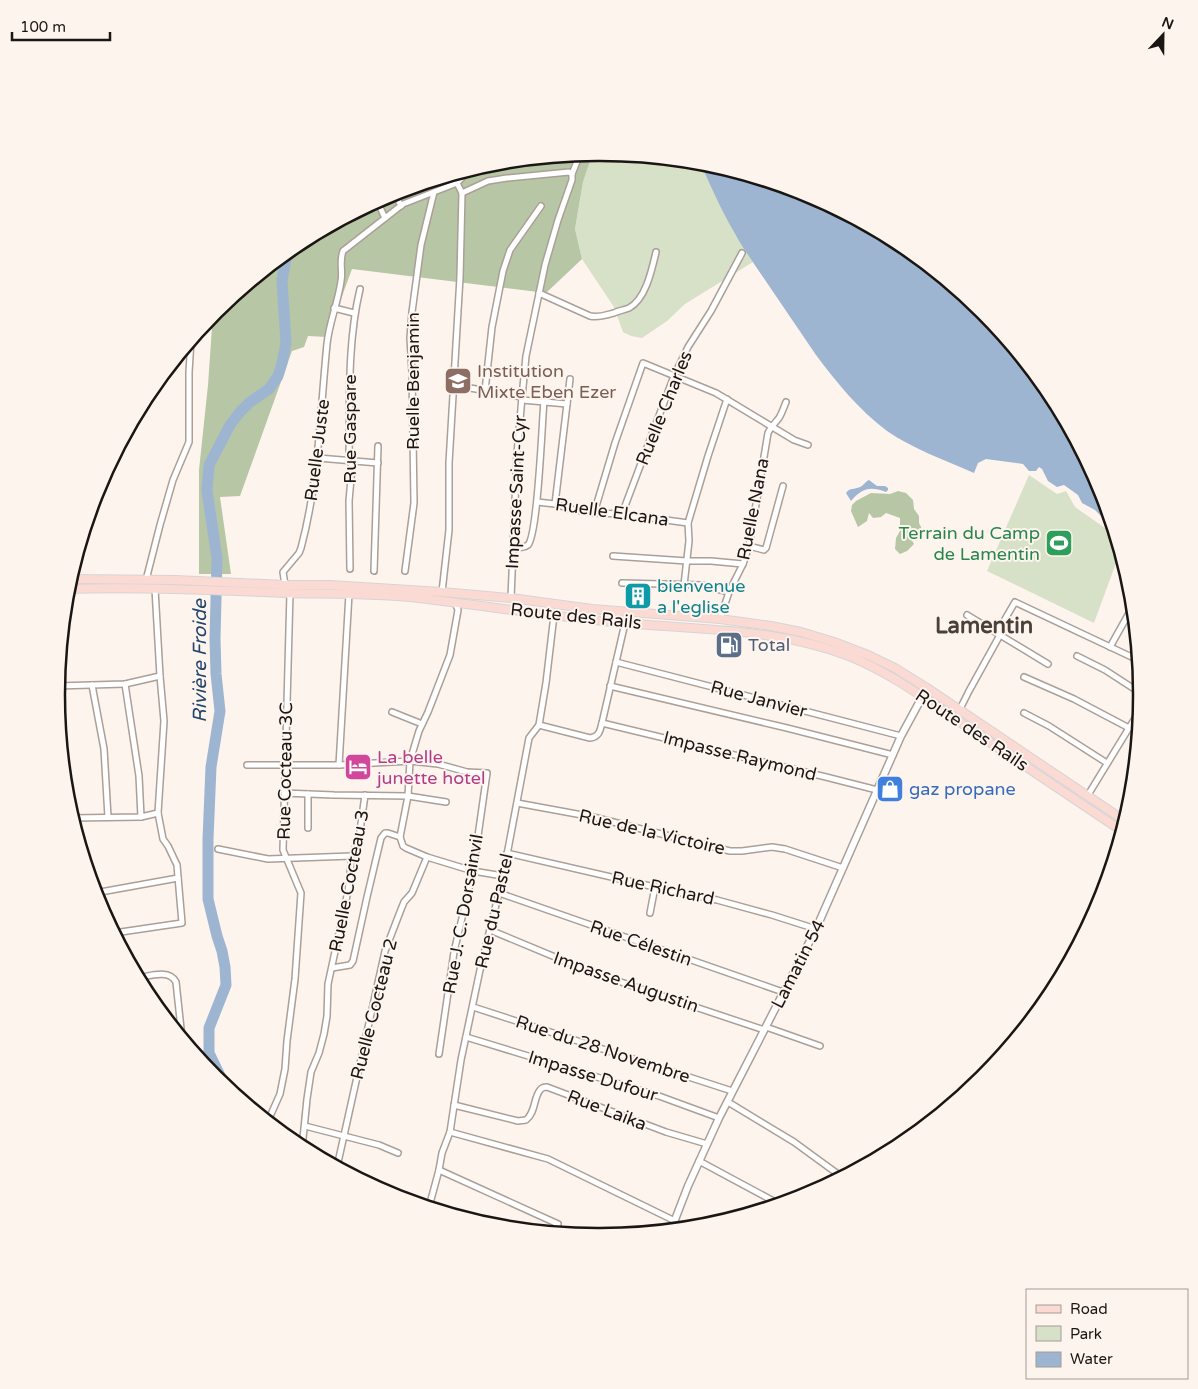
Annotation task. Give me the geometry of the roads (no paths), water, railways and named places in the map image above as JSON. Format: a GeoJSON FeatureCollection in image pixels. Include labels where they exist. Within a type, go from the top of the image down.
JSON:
{"type":"FeatureCollection","features":[{"type":"Feature","properties":{"kind":"main road","name":"Route des Rails"},"geometry":{"type":"LineString","coordinates":[[77,580],[176,580],[253,587],[290,593],[419,598],[625,623],[771,635],[816,645],[849,656],[876,668],[1116,827]]}},
{"type":"Feature","properties":{"kind":"main road","name":"Route des Rails"},"geometry":{"type":"LineString","coordinates":[[75,589],[156,588],[175,590],[330,585],[511,598],[592,610],[720,619],[801,632],[868,655],[895,668],[1119,815]]}},
{"type":"Feature","properties":{"kind":"street"},"geometry":{"type":"LineString","coordinates":[[567,404],[522,398],[526,356],[539,293],[558,220],[577,161]]}},
{"type":"Feature","properties":{"kind":"street"},"geometry":{"type":"LineString","coordinates":[[462,193],[488,181],[570,172],[572,174]]}},
{"type":"Feature","properties":{"kind":"street"},"geometry":{"type":"LineString","coordinates":[[442,592],[449,530],[449,463],[460,277],[462,193],[457,183],[461,179]]}},
{"type":"Feature","properties":{"kind":"street","name":"Ruelle Juste"},"geometry":{"type":"LineString","coordinates":[[285,585],[283,572],[299,553],[303,543],[313,489],[318,458],[327,342],[341,280],[340,261],[343,251],[400,206],[457,183]]}},
{"type":"Feature","properties":{"kind":"street","name":"Ruelle Benjamin"},"geometry":{"type":"LineString","coordinates":[[405,571],[414,502],[410,338],[421,245],[434,192]]}},
{"type":"Feature","properties":{"kind":"street"},"geometry":{"type":"LineString","coordinates":[[397,200],[400,206]]}},
{"type":"Feature","properties":{"kind":"street"},"geometry":{"type":"LineString","coordinates":[[485,390],[492,326],[503,271],[510,250],[541,206]]}},
{"type":"Feature","properties":{"kind":"street"},"geometry":{"type":"LineString","coordinates":[[381,208],[386,218]]}},
{"type":"Feature","properties":{"kind":"street"},"geometry":{"type":"LineString","coordinates":[[539,293],[596,318],[629,308],[641,296],[648,283],[656,252]]}},
{"type":"Feature","properties":{"kind":"street","name":"Ruelle Charles"},"geometry":{"type":"LineString","coordinates":[[622,514],[674,376],[688,347],[711,311],[742,253]]}},
{"type":"Feature","properties":{"kind":"street","name":"Rue Gaspare"},"geometry":{"type":"LineString","coordinates":[[350,569],[349,502],[352,468],[350,462],[350,371],[354,313],[360,289]]}},
{"type":"Feature","properties":{"kind":"street"},"geometry":{"type":"LineString","coordinates":[[334,308],[354,313]]}},
{"type":"Feature","properties":{"kind":"street"},"geometry":{"type":"LineString","coordinates":[[146,580],[173,480],[189,442],[190,351]]}},
{"type":"Feature","properties":{"kind":"street"},"geometry":{"type":"LineString","coordinates":[[594,513],[615,443],[643,363],[716,392],[794,440],[808,445]]}},
{"type":"Feature","properties":{"kind":"street"},"geometry":{"type":"LineString","coordinates":[[555,504],[570,379]]}},
{"type":"Feature","properties":{"kind":"street","name":"Impasse Saint-Cyr"},"geometry":{"type":"LineString","coordinates":[[453,385],[522,398],[517,454],[511,598]]}},
{"type":"Feature","properties":{"kind":"street"},"geometry":{"type":"LineString","coordinates":[[684,585],[689,542],[688,523],[727,399]]}},
{"type":"Feature","properties":{"kind":"street"},"geometry":{"type":"LineString","coordinates":[[513,548],[524,547],[530,542],[532,537],[537,502],[544,401]]}},
{"type":"Feature","properties":{"kind":"street","name":"Ruelle Nana"},"geometry":{"type":"LineString","coordinates":[[720,619],[729,592],[743,564],[749,546],[767,436],[786,402]]}},
{"type":"Feature","properties":{"kind":"street"},"geometry":{"type":"LineString","coordinates":[[374,570],[378,446]]}},
{"type":"Feature","properties":{"kind":"street"},"geometry":{"type":"LineString","coordinates":[[318,458],[378,463]]}},
{"type":"Feature","properties":{"kind":"street"},"geometry":{"type":"LineString","coordinates":[[749,546],[764,550],[766,548],[783,486]]}},
{"type":"Feature","properties":{"kind":"street","name":"Ruelle Elcana"},"geometry":{"type":"LineString","coordinates":[[537,502],[594,513],[622,514],[688,523]]}},
{"type":"Feature","properties":{"kind":"street"},"geometry":{"type":"LineString","coordinates":[[613,556],[743,564]]}},
{"type":"Feature","properties":{"kind":"street"},"geometry":{"type":"LineString","coordinates":[[622,583],[702,585],[729,592]]}},
{"type":"Feature","properties":{"kind":"street"},"geometry":{"type":"LineString","coordinates":[[121,932],[182,922],[177,865],[163,839],[158,813],[164,721],[156,588]]}},
{"type":"Feature","properties":{"kind":"street","name":"Rue Cocteau 3C"},"geometry":{"type":"LineString","coordinates":[[271,1115],[280,1094],[285,1069],[302,893],[283,850],[290,593]]}},
{"type":"Feature","properties":{"kind":"street"},"geometry":{"type":"LineString","coordinates":[[339,765],[349,594]]}},
{"type":"Feature","properties":{"kind":"street"},"geometry":{"type":"LineString","coordinates":[[456,602],[458,610],[450,655],[422,724],[410,761],[408,796],[400,837],[406,848],[427,856],[473,871],[503,876]]}},
{"type":"Feature","properties":{"kind":"street"},"geometry":{"type":"LineString","coordinates":[[959,711],[1015,602],[1132,657]]}},
{"type":"Feature","properties":{"kind":"street","name":"Rue du Pastel"},"geometry":{"type":"LineString","coordinates":[[431,1201],[442,1153],[450,1132],[461,1060],[480,970],[503,876],[529,738],[539,725],[554,614]]}},
{"type":"Feature","properties":{"kind":"street"},"geometry":{"type":"LineString","coordinates":[[968,615],[1048,664]]}},
{"type":"Feature","properties":{"kind":"street"},"geometry":{"type":"LineString","coordinates":[[1110,648],[1127,617]]}},
{"type":"Feature","properties":{"kind":"street"},"geometry":{"type":"LineString","coordinates":[[539,725],[590,738],[598,735],[625,623]]}},
{"type":"Feature","properties":{"kind":"street"},"geometry":{"type":"LineString","coordinates":[[1076,656],[1105,670],[1133,688]]}},
{"type":"Feature","properties":{"kind":"street","name":"Rue Janvier"},"geometry":{"type":"LineString","coordinates":[[616,662],[901,736]]}},
{"type":"Feature","properties":{"kind":"street"},"geometry":{"type":"LineString","coordinates":[[65,686],[125,684],[160,676]]}},
{"type":"Feature","properties":{"kind":"street"},"geometry":{"type":"LineString","coordinates":[[1024,677],[1074,699],[1129,728]]}},
{"type":"Feature","properties":{"kind":"street"},"geometry":{"type":"LineString","coordinates":[[125,684],[139,776],[141,817]]}},
{"type":"Feature","properties":{"kind":"street"},"geometry":{"type":"LineString","coordinates":[[92,685],[104,749],[108,817]]}},
{"type":"Feature","properties":{"kind":"street"},"geometry":{"type":"LineString","coordinates":[[610,686],[892,755]]}},
{"type":"Feature","properties":{"kind":"street","name":"Lamatin 54"},"geometry":{"type":"LineString","coordinates":[[675,1221],[719,1118],[816,929],[892,755],[927,688]]}},
{"type":"Feature","properties":{"kind":"street"},"geometry":{"type":"LineString","coordinates":[[392,712],[422,724]]}},
{"type":"Feature","properties":{"kind":"street"},"geometry":{"type":"LineString","coordinates":[[1024,713],[1107,763]]}},
{"type":"Feature","properties":{"kind":"street","name":"Impasse Raymond"},"geometry":{"type":"LineString","coordinates":[[602,723],[877,790]]}},
{"type":"Feature","properties":{"kind":"street"},"geometry":{"type":"LineString","coordinates":[[1088,795],[1132,723]]}},
{"type":"Feature","properties":{"kind":"street"},"geometry":{"type":"LineString","coordinates":[[248,765],[339,765],[410,761]]}},
{"type":"Feature","properties":{"kind":"street","name":"Rue J. C. Dorsainvil"},"geometry":{"type":"LineString","coordinates":[[410,761],[438,764],[467,772],[487,773],[473,871],[454,952],[439,1054]]}},
{"type":"Feature","properties":{"kind":"street"},"geometry":{"type":"LineString","coordinates":[[284,793],[408,796],[446,802]]}},
{"type":"Feature","properties":{"kind":"street"},"geometry":{"type":"LineString","coordinates":[[308,794],[308,828]]}},
{"type":"Feature","properties":{"kind":"street","name":"Ruelle Cocteau 3"},"geometry":{"type":"LineString","coordinates":[[303,1140],[311,1072],[319,1053],[326,1025],[328,984],[348,891],[352,856],[359,838],[365,795]]}},
{"type":"Feature","properties":{"kind":"street","name":"Rue de la Victoire"},"geometry":{"type":"LineString","coordinates":[[517,803],[593,817],[730,851],[772,847],[785,849],[844,868]]}},
{"type":"Feature","properties":{"kind":"street"},"geometry":{"type":"LineString","coordinates":[[79,818],[141,817],[158,813]]}},
{"type":"Feature","properties":{"kind":"street","name":"Ruelle Cocteau 3"},"geometry":{"type":"LineString","coordinates":[[332,968],[350,965],[353,961],[381,838],[385,833],[400,837]]}},
{"type":"Feature","properties":{"kind":"street"},"geometry":{"type":"LineString","coordinates":[[218,849],[268,859],[352,856]]}},
{"type":"Feature","properties":{"kind":"street","name":"Rue Richard"},"geometry":{"type":"LineString","coordinates":[[507,853],[716,900],[772,914],[816,929]]}},
{"type":"Feature","properties":{"kind":"street","name":"Ruelle Cocteau 2"},"geometry":{"type":"LineString","coordinates":[[339,1161],[385,951],[404,902],[412,893],[427,856]]}},
{"type":"Feature","properties":{"kind":"street"},"geometry":{"type":"LineString","coordinates":[[103,892],[178,878]]}},
{"type":"Feature","properties":{"kind":"street"},"geometry":{"type":"LineString","coordinates":[[650,912],[655,887]]}},
{"type":"Feature","properties":{"kind":"street","name":"Rue Célestin"},"geometry":{"type":"LineString","coordinates":[[499,893],[783,992]]}},
{"type":"Feature","properties":{"kind":"street","name":"Impasse Augustin"},"geometry":{"type":"LineString","coordinates":[[490,930],[591,972],[820,1046]]}},
{"type":"Feature","properties":{"kind":"street"},"geometry":{"type":"LineString","coordinates":[[146,977],[165,974],[174,979],[176,982],[181,1027]]}},
{"type":"Feature","properties":{"kind":"street","name":"Rue du 28 Novembre"},"geometry":{"type":"LineString","coordinates":[[473,1007],[732,1091]]}},
{"type":"Feature","properties":{"kind":"street","name":"Impasse Dufour"},"geometry":{"type":"LineString","coordinates":[[466,1036],[659,1096],[719,1118]]}},
{"type":"Feature","properties":{"kind":"street","name":"Rue Laika"},"geometry":{"type":"LineString","coordinates":[[454,1105],[518,1121],[526,1120],[532,1114],[540,1090],[547,1087],[666,1132],[707,1144]]}},
{"type":"Feature","properties":{"kind":"street"},"geometry":{"type":"LineString","coordinates":[[728,1102],[794,1142],[836,1173]]}},
{"type":"Feature","properties":{"kind":"street"},"geometry":{"type":"LineString","coordinates":[[305,1126],[379,1145],[398,1153]]}},
{"type":"Feature","properties":{"kind":"street"},"geometry":{"type":"LineString","coordinates":[[450,1132],[518,1149],[548,1159],[675,1221]]}},
{"type":"Feature","properties":{"kind":"street"},"geometry":{"type":"LineString","coordinates":[[700,1161],[772,1200]]}},
{"type":"Feature","properties":{"kind":"street"},"geometry":{"type":"LineString","coordinates":[[439,1170],[558,1224]]}},
{"type":"Feature","properties":{"kind":"water"},"geometry":{"type":"Polygon","coordinates":[[[704,171],[771,189],[803,201],[866,232],[896,250],[924,271],[977,317],[1023,369],[1061,427],[1078,458],[1103,518],[1095,510],[1082,503],[1078,495],[1064,485],[1057,487],[1048,481],[1039,467],[1036,471],[1029,471],[1023,464],[986,459],[978,463],[974,473],[907,443],[877,423],[849,396],[816,355],[744,249],[720,207],[704,171]]]}},
{"type":"Feature","properties":{"kind":"water"},"geometry":{"type":"Polygon","coordinates":[[[869,480],[877,486],[885,486],[888,490],[886,492],[867,489],[859,493],[851,501],[846,493],[851,489],[858,488],[869,480]]]}},
{"type":"Feature","properties":{"kind":"waterway","name":"Rivière Froide"},"geometry":{"type":"LineString","coordinates":[[215,1066],[209,1053],[209,1028],[226,985],[222,951],[208,899],[211,767],[220,711],[215,639],[217,558],[207,491],[209,465],[230,425],[240,412],[250,402],[269,389],[278,376],[286,343],[282,281],[285,263]]}},
{"type":"Feature","properties":{"kind":"place","name":"Institution Mixte Eben Ezer"},"geometry":{"type":"Point","coordinates":[458,381]}},
{"type":"Feature","properties":{"kind":"place","name":"Terrain du Camp de Lamentin"},"geometry":{"type":"Point","coordinates":[1059,543]}},
{"type":"Feature","properties":{"kind":"place","name":"bienvenue a l'eglise"},"geometry":{"type":"Point","coordinates":[638,596]}},
{"type":"Feature","properties":{"kind":"place","name":"Total"},"geometry":{"type":"Point","coordinates":[729,645]}},
{"type":"Feature","properties":{"kind":"place","name":"La belle junette hotel"},"geometry":{"type":"Point","coordinates":[358,767]}},
{"type":"Feature","properties":{"kind":"place","name":"gaz propane"},"geometry":{"type":"Point","coordinates":[890,789]}},
{"type":"Feature","properties":{"kind":"district","name":"Lamentin"},"geometry":{"type":"Point","coordinates":[984,625]}}]}
